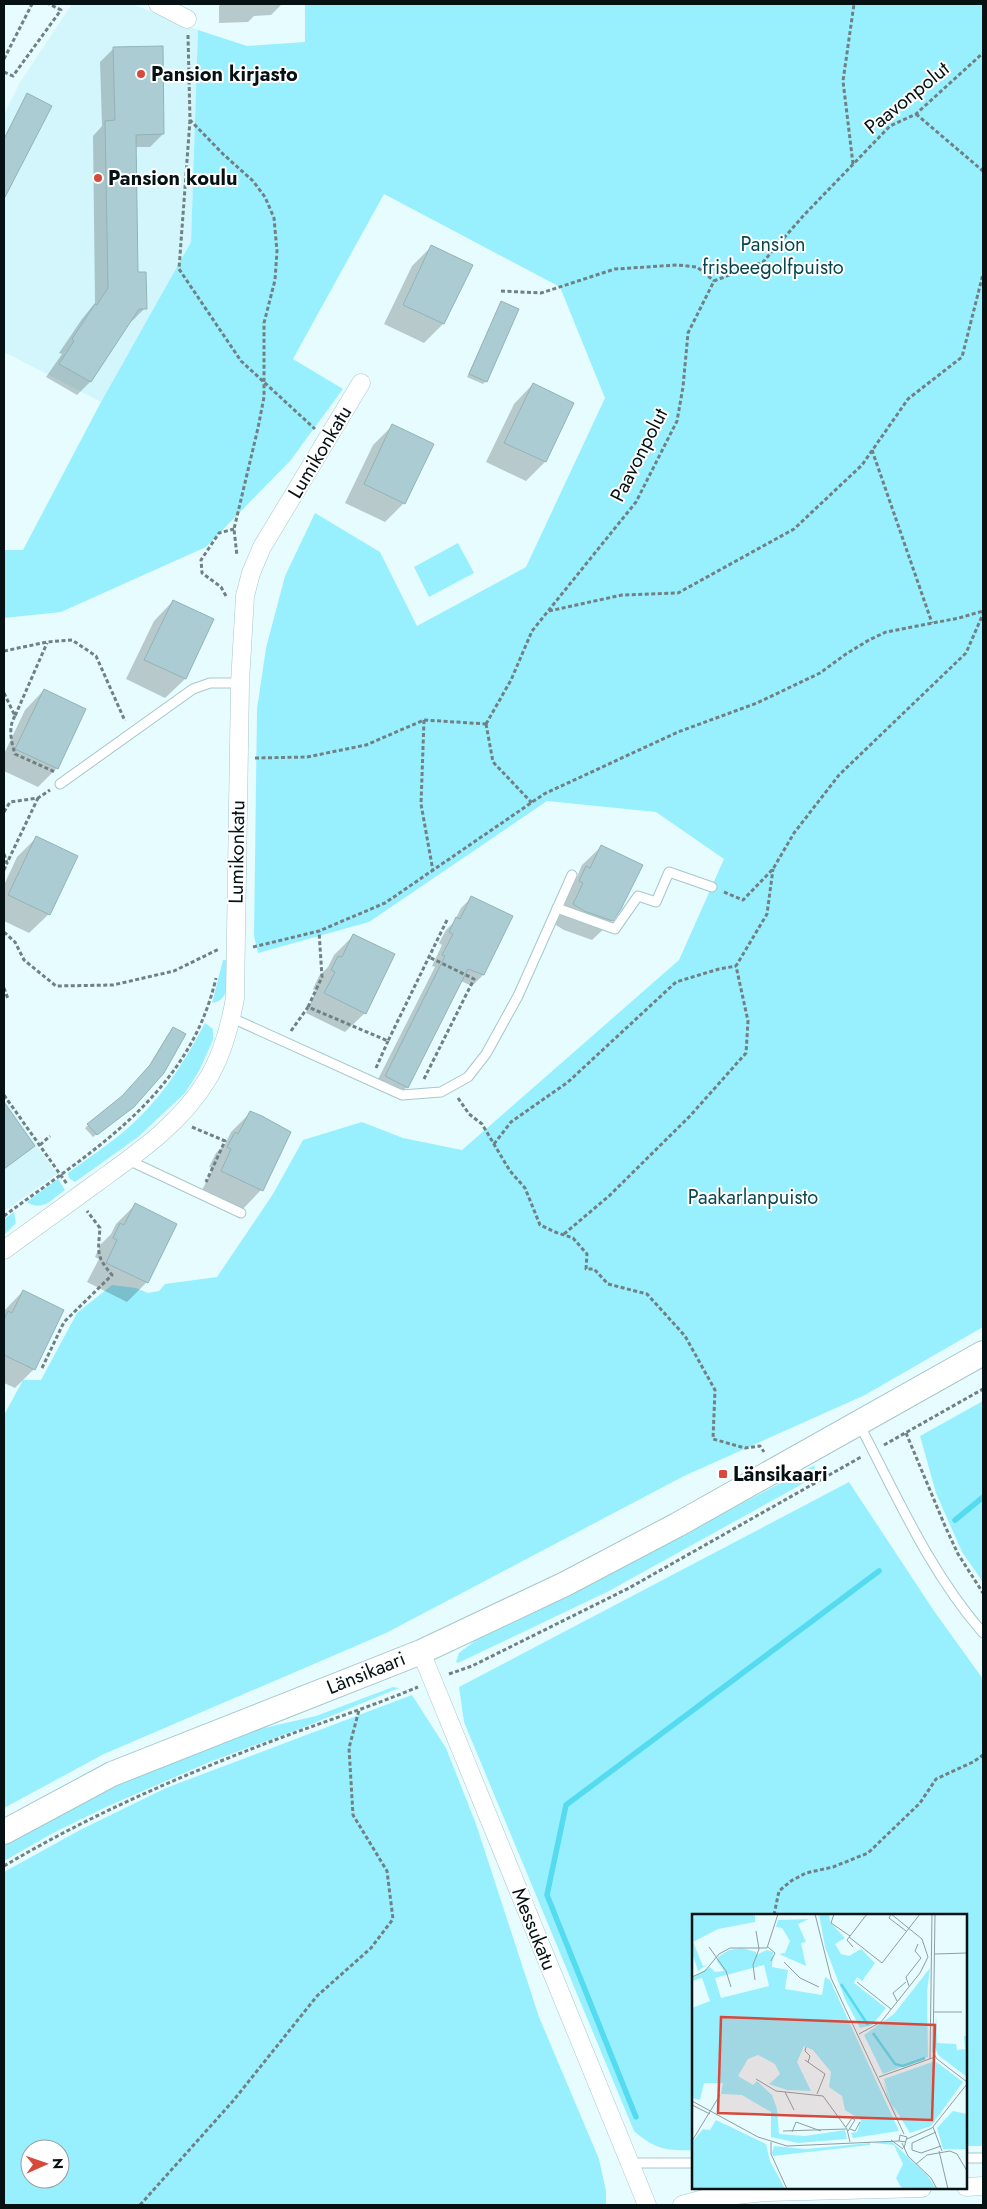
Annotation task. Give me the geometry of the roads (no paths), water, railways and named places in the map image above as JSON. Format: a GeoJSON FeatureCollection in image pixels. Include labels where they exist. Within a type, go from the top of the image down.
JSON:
{"type":"FeatureCollection","features":[{"type":"Feature","properties":{"kind":"street"},"geometry":{"type":"LineString","coordinates":[[158,4],[188,19]]}},
{"type":"Feature","properties":{"kind":"street","name":"Lumikonkatu"},"geometry":{"type":"LineString","coordinates":[[4,1250],[80,1203],[164,1131],[189,1105],[207,1080],[218,1056],[232,1018],[235,998],[229,950],[245,596],[251,573],[262,547],[328,441],[361,383]]}},
{"type":"Feature","properties":{"kind":"street","name":"Länsikaari"},"geometry":{"type":"LineString","coordinates":[[4,1832],[112,1774],[421,1652],[574,1580],[677,1525],[983,1353]]}},
{"type":"Feature","properties":{"kind":"street","name":"Messukatu"},"geometry":{"type":"LineString","coordinates":[[421,1652],[647,2205]]}},
{"type":"Feature","properties":{"kind":"street"},"geometry":{"type":"LineString","coordinates":[[967,2187],[983,2186]]}},
{"type":"Feature","properties":{"kind":"street"},"geometry":{"type":"LineString","coordinates":[[682,2205],[707,2198],[767,2192],[883,2189]]}},
{"type":"Feature","properties":{"kind":"lane"},"geometry":{"type":"LineString","coordinates":[[60,784],[193,689],[210,683],[240,682]]}},
{"type":"Feature","properties":{"kind":"lane"},"geometry":{"type":"LineString","coordinates":[[557,908],[614,929],[638,896],[656,902],[669,872],[712,887]]}},
{"type":"Feature","properties":{"kind":"lane"},"geometry":{"type":"LineString","coordinates":[[232,1018],[402,1095],[441,1092],[468,1077],[486,1054],[518,996],[572,875]]}},
{"type":"Feature","properties":{"kind":"lane"},"geometry":{"type":"LineString","coordinates":[[128,1160],[240,1213]]}},
{"type":"Feature","properties":{"kind":"lane"},"geometry":{"type":"LineString","coordinates":[[859,1423],[921,1544],[962,1609],[983,1633]]}},
{"type":"Feature","properties":{"kind":"lane"},"geometry":{"type":"LineString","coordinates":[[967,2158],[983,2158]]}},
{"type":"Feature","properties":{"kind":"lane"},"geometry":{"type":"LineString","coordinates":[[629,2163],[692,2163]]}},
{"type":"Feature","properties":{"kind":"waterway"},"geometry":{"type":"LineString","coordinates":[[955,1520],[983,1497]]}},
{"type":"Feature","properties":{"kind":"waterway"},"geometry":{"type":"LineString","coordinates":[[636,2117],[547,1895],[566,1805],[879,1571]]}},
{"type":"Feature","properties":{"kind":"place","name":"Pansion kirjasto"},"geometry":{"type":"Point","coordinates":[141,74]}},
{"type":"Feature","properties":{"kind":"place","name":"Pansion koulu"},"geometry":{"type":"Point","coordinates":[98,178]}},
{"type":"Feature","properties":{"kind":"place","name":"Länsikaari"},"geometry":{"type":"Point","coordinates":[723,1474]}},
{"type":"Feature","properties":{"kind":"park label","name":"Pansion frisbeegolfpuisto"},"geometry":{"type":"Point","coordinates":[773,256]}},
{"type":"Feature","properties":{"kind":"park label","name":"Paakarlanpuisto"},"geometry":{"type":"Point","coordinates":[753,1197]}}]}
